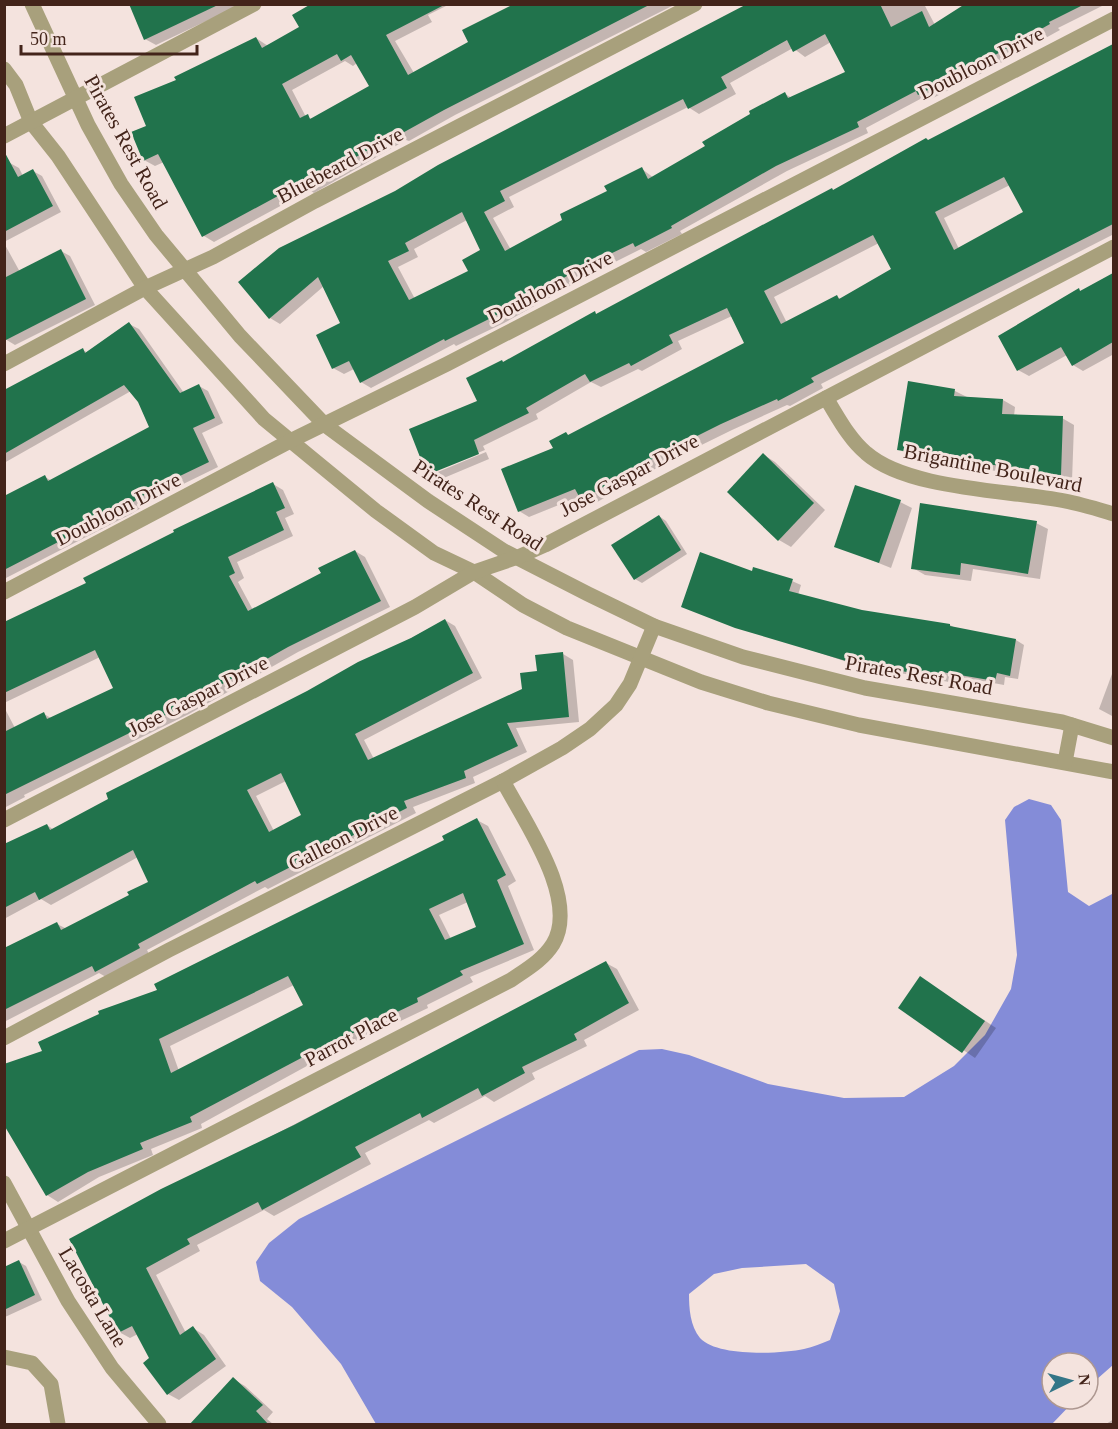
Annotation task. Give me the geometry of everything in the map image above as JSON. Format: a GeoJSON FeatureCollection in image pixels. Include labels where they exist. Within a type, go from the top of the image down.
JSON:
{"type":"FeatureCollection","features":[{"type":"Feature","properties":{"kind":"street","name":"Pirates Rest Road"},"geometry":{"type":"LineString","coordinates":[[32,4],[51,41],[76,100],[121,184],[156,235],[240,336],[325,425],[428,501],[504,551],[654,626],[795,672],[865,688],[1072,725],[1113,738]]}},
{"type":"Feature","properties":{"kind":"street"},"geometry":{"type":"LineString","coordinates":[[4,136],[254,4]]}},
{"type":"Feature","properties":{"kind":"street","name":"Bluebeard Drive"},"geometry":{"type":"LineString","coordinates":[[4,363],[695,4]]}},
{"type":"Feature","properties":{"kind":"street","name":"Doubloon Drive"},"geometry":{"type":"LineString","coordinates":[[4,592],[290,441],[1113,18]]}},
{"type":"Feature","properties":{"kind":"street"},"geometry":{"type":"LineString","coordinates":[[4,69],[16,85],[31,122],[58,156],[145,288],[264,418],[376,512],[434,552],[558,623],[701,682],[768,703],[859,725],[1113,772]]}},
{"type":"Feature","properties":{"kind":"street","name":"Jose Gaspar Drive"},"geometry":{"type":"LineString","coordinates":[[4,820],[415,607],[474,573],[518,557],[1113,247]]}},
{"type":"Feature","properties":{"kind":"street","name":"Brigantine Boulevard"},"geometry":{"type":"LineString","coordinates":[[826,398],[848,432],[866,453],[888,469],[918,478],[1066,501],[1113,514]]}},
{"type":"Feature","properties":{"kind":"street","name":"Galleon Drive"},"geometry":{"type":"LineString","coordinates":[[4,1038],[502,781],[590,729],[616,705],[630,684],[654,626]]}},
{"type":"Feature","properties":{"kind":"street"},"geometry":{"type":"LineString","coordinates":[[1065,762],[1072,725]]}},
{"type":"Feature","properties":{"kind":"street","name":"Parrot Place"},"geometry":{"type":"LineString","coordinates":[[4,1241],[511,980],[538,962],[554,942],[561,916],[559,892],[502,781]]}},
{"type":"Feature","properties":{"kind":"street","name":"Lacosta Lane"},"geometry":{"type":"LineString","coordinates":[[4,1183],[68,1301],[112,1368],[159,1425]]}},
{"type":"Feature","properties":{"kind":"street"},"geometry":{"type":"LineString","coordinates":[[4,1357],[32,1363],[51,1384],[58,1425]]}},
{"type":"Feature","properties":{"kind":"water"},"geometry":{"type":"Polygon","coordinates":[[[1029,799],[1051,805],[1061,820],[1068,892],[1089,906],[1114,893],[1113,1365],[1100,1376],[1100,1351],[1040,1351],[1040,1411],[1064,1411],[1052,1424],[376,1424],[341,1364],[292,1307],[260,1281],[256,1262],[269,1243],[299,1219],[639,1050],[662,1049],[689,1055],[768,1084],[844,1098],[904,1097],[954,1066],[985,1035],[1011,989],[1017,955],[1005,820],[1014,807],[1029,799]],[[806,1264],[742,1268],[714,1274],[689,1294],[692,1322],[700,1338],[708,1344],[734,1351],[765,1353],[794,1351],[830,1340],[840,1311],[834,1284],[806,1264]]]}},
{"type":"Feature","properties":{"kind":"building"},"geometry":{"type":"Polygon","coordinates":[[[129,4],[220,4],[144,40],[129,4]]]}},
{"type":"Feature","properties":{"kind":"building"},"geometry":{"type":"Polygon","coordinates":[[[311,4],[446,4],[386,35],[408,75],[468,42],[462,30],[514,4],[651,4],[397,136],[396,134],[302,188],[300,184],[202,237],[158,154],[143,161],[131,132],[146,126],[134,97],[176,80],[174,77],[256,37],[262,48],[299,27],[292,15],[311,4]],[[337,54],[282,84],[300,118],[308,114],[310,119],[369,86],[351,55],[341,61],[337,54]]]}},
{"type":"Feature","properties":{"kind":"building"},"geometry":{"type":"Polygon","coordinates":[[[747,4],[880,4],[891,27],[922,11],[929,27],[965,4],[1085,4],[1049,22],[1050,24],[974,67],[918,95],[916,91],[857,122],[859,127],[776,166],[671,226],[672,228],[635,247],[633,243],[585,266],[493,317],[445,341],[444,339],[360,383],[349,361],[332,369],[316,335],[340,323],[318,277],[269,319],[238,282],[279,248],[395,191],[438,165],[747,4]],[[825,34],[793,52],[787,40],[721,77],[727,88],[688,109],[683,99],[500,191],[505,201],[484,212],[505,251],[562,220],[560,214],[607,191],[604,186],[642,167],[648,179],[705,146],[702,142],[750,114],[749,111],[785,92],[788,98],[845,72],[825,34]],[[462,212],[405,243],[409,251],[388,261],[409,300],[468,271],[462,260],[480,250],[462,212]]]}},
{"type":"Feature","properties":{"kind":"building"},"geometry":{"type":"Polygon","coordinates":[[[1113,44],[1113,224],[811,378],[814,382],[778,401],[777,399],[721,424],[659,455],[581,500],[575,489],[518,512],[501,469],[553,448],[549,441],[566,432],[568,435],[744,343],[727,308],[669,335],[673,343],[631,366],[629,363],[590,382],[585,374],[526,408],[529,413],[474,440],[479,454],[427,475],[409,429],[477,401],[466,378],[502,360],[503,362],[595,311],[596,314],[832,188],[833,190],[926,138],[928,140],[1113,44]],[[1004,177],[935,212],[954,250],[1023,212],[1004,177]],[[873,235],[764,291],[781,324],[837,295],[839,299],[891,269],[873,235]]]}},
{"type":"Feature","properties":{"kind":"building"},"geometry":{"type":"Polygon","coordinates":[[[4,151],[18,177],[33,169],[53,206],[4,232],[4,151]]]}},
{"type":"Feature","properties":{"kind":"building"},"geometry":{"type":"Polygon","coordinates":[[[61,249],[86,299],[4,341],[4,278],[61,249]]]}},
{"type":"Feature","properties":{"kind":"building"},"geometry":{"type":"Polygon","coordinates":[[[1113,273],[1113,342],[1072,366],[1061,347],[1017,371],[998,336],[1079,288],[1080,291],[1113,273]]]}},
{"type":"Feature","properties":{"kind":"building"},"geometry":{"type":"Polygon","coordinates":[[[129,322],[180,393],[199,384],[215,418],[193,428],[209,462],[157,487],[122,509],[4,570],[4,496],[45,475],[48,481],[149,427],[138,402],[124,385],[4,454],[4,390],[83,348],[85,353],[129,322]]]}},
{"type":"Feature","properties":{"kind":"building"},"geometry":{"type":"Polygon","coordinates":[[[908,381],[955,389],[954,396],[1003,399],[1002,414],[1063,416],[1061,475],[1010,472],[1010,466],[960,463],[960,460],[897,450],[908,381]]]}},
{"type":"Feature","properties":{"kind":"building"},"geometry":{"type":"Polygon","coordinates":[[[763,453],[814,503],[778,541],[727,492],[763,453]]]}},
{"type":"Feature","properties":{"kind":"building"},"geometry":{"type":"Polygon","coordinates":[[[273,482],[285,508],[276,512],[284,530],[228,557],[235,573],[229,576],[248,611],[321,573],[318,568],[355,550],[381,601],[288,647],[178,709],[4,795],[4,732],[44,712],[47,719],[113,688],[95,650],[4,693],[4,622],[86,583],[83,578],[174,532],[173,530],[273,482]]]}},
{"type":"Feature","properties":{"kind":"building"},"geometry":{"type":"Polygon","coordinates":[[[855,485],[901,500],[879,563],[834,547],[855,485]]]}},
{"type":"Feature","properties":{"kind":"building"},"geometry":{"type":"Polygon","coordinates":[[[920,503],[1037,521],[1028,574],[961,563],[960,575],[911,569],[920,503]]]}},
{"type":"Feature","properties":{"kind":"building"},"geometry":{"type":"Polygon","coordinates":[[[659,515],[681,550],[634,580],[611,545],[659,515]]]}},
{"type":"Feature","properties":{"kind":"building"},"geometry":{"type":"Polygon","coordinates":[[[700,552],[752,571],[753,567],[793,579],[789,591],[862,610],[950,624],[950,626],[1016,639],[1010,676],[997,673],[995,681],[942,672],[940,678],[846,661],[735,628],[681,607],[700,552]]]}},
{"type":"Feature","properties":{"kind":"building"},"geometry":{"type":"Polygon","coordinates":[[[445,619],[473,673],[355,734],[368,760],[522,689],[520,673],[537,671],[535,655],[563,652],[569,717],[507,723],[518,746],[464,771],[466,778],[404,801],[407,808],[257,884],[255,881],[138,944],[140,948],[95,972],[92,966],[4,1010],[4,948],[57,922],[61,930],[129,895],[127,892],[148,882],[133,850],[39,900],[35,892],[4,908],[4,844],[47,824],[50,830],[108,799],[106,793],[307,691],[358,662],[411,638],[445,619]],[[281,773],[247,790],[269,832],[301,815],[281,773]]]}},
{"type":"Feature","properties":{"kind":"building"},"geometry":{"type":"Polygon","coordinates":[[[477,818],[506,875],[497,880],[524,944],[460,971],[463,975],[417,998],[418,1002],[305,1056],[190,1117],[192,1122],[140,1143],[143,1149],[88,1172],[46,1196],[4,1125],[4,1064],[42,1051],[38,1042],[99,1014],[98,1011],[157,990],[154,984],[444,840],[442,836],[477,818]],[[463,893],[429,909],[445,940],[476,927],[463,893]],[[288,976],[159,1039],[171,1073],[303,1005],[288,976]]]}},
{"type":"Feature","properties":{"kind":"building"},"geometry":{"type":"Polygon","coordinates":[[[606,961],[629,1003],[574,1034],[577,1040],[522,1067],[525,1073],[482,1096],[478,1088],[422,1118],[420,1113],[355,1147],[361,1157],[262,1210],[258,1202],[187,1239],[190,1244],[146,1268],[180,1335],[193,1326],[216,1359],[167,1395],[143,1363],[149,1358],[132,1326],[118,1333],[69,1239],[161,1189],[294,1125],[606,961]]]}},
{"type":"Feature","properties":{"kind":"building"},"geometry":{"type":"Polygon","coordinates":[[[920,976],[985,1021],[962,1053],[898,1008],[920,976]]]}},
{"type":"Feature","properties":{"kind":"building"},"geometry":{"type":"Polygon","coordinates":[[[19,1260],[35,1295],[4,1310],[4,1267],[19,1260]]]}},
{"type":"Feature","properties":{"kind":"building"},"geometry":{"type":"Polygon","coordinates":[[[233,1377],[263,1405],[256,1411],[269,1425],[189,1425],[233,1377]]]}}]}
